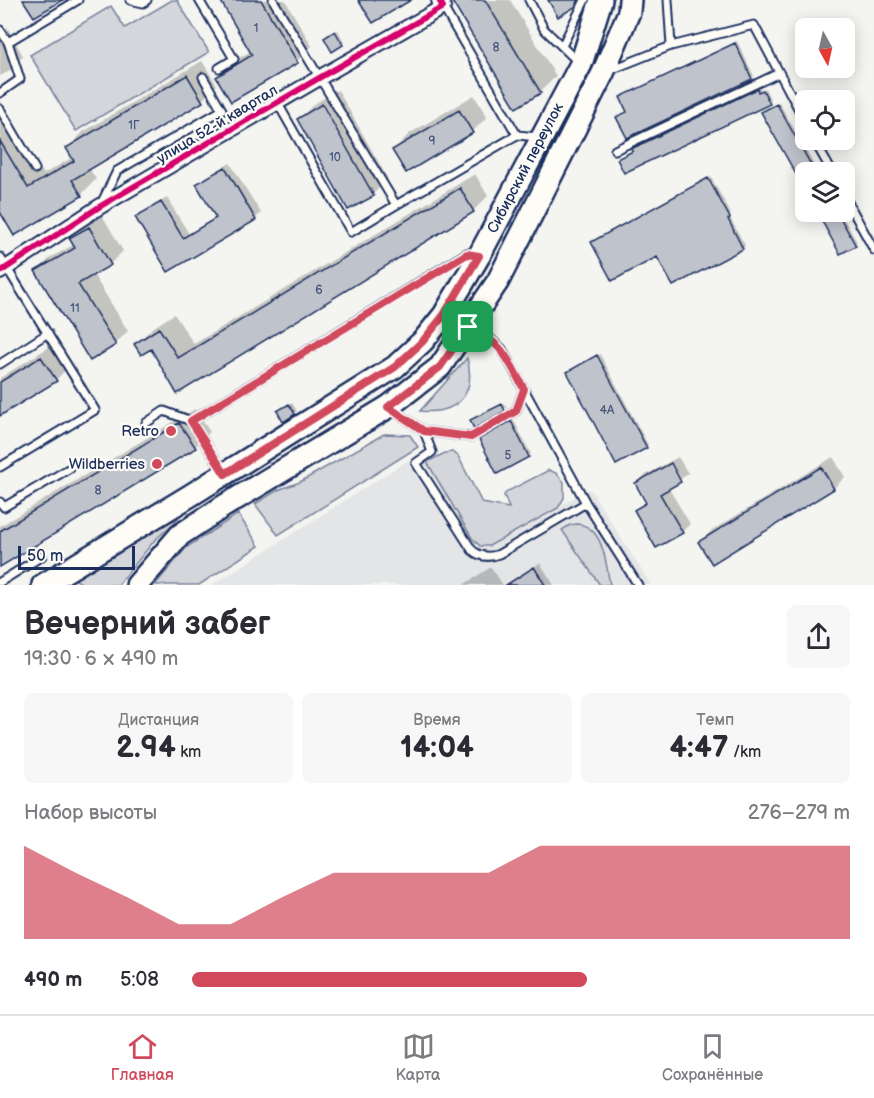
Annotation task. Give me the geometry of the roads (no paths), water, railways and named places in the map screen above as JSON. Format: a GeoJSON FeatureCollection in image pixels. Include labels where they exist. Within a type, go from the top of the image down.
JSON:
{"type":"FeatureCollection","features":[{"type":"Feature","properties":{"kind":"main road","name":"Сибирский переулок"},"geometry":{"type":"LineString","coordinates":[[44,585],[395,367],[423,341],[444,315],[479,256],[581,64],[601,0]]}},
{"type":"Feature","properties":{"kind":"main road","name":"Сибирский переулок"},"geometry":{"type":"LineString","coordinates":[[137,585],[180,535],[388,407],[440,367],[498,281],[603,73],[628,12],[630,0]]}},
{"type":"Feature","properties":{"kind":"main road"},"geometry":{"type":"LineString","coordinates":[[581,64],[603,73]]}},
{"type":"Feature","properties":{"kind":"main road"},"geometry":{"type":"LineString","coordinates":[[444,315],[468,327]]}},
{"type":"Feature","properties":{"kind":"street","name":"улица 52-й квартал"},"geometry":{"type":"LineString","coordinates":[[2,266],[441,4]]}},
{"type":"Feature","properties":{"kind":"lane"},"geometry":{"type":"LineString","coordinates":[[9,42],[78,0]]}},
{"type":"Feature","properties":{"kind":"lane"},"geometry":{"type":"LineString","coordinates":[[130,0],[143,3],[147,0]]}},
{"type":"Feature","properties":{"kind":"lane"},"geometry":{"type":"LineString","coordinates":[[199,0],[234,59],[219,68]]}},
{"type":"Feature","properties":{"kind":"lane"},"geometry":{"type":"LineString","coordinates":[[273,0],[396,205]]}},
{"type":"Feature","properties":{"kind":"lane"},"geometry":{"type":"LineString","coordinates":[[529,0],[544,28],[581,64]]}},
{"type":"Feature","properties":{"kind":"lane"},"geometry":{"type":"LineString","coordinates":[[562,46],[585,0]]}},
{"type":"Feature","properties":{"kind":"lane"},"geometry":{"type":"LineString","coordinates":[[668,0],[671,46]]}},
{"type":"Feature","properties":{"kind":"lane"},"geometry":{"type":"LineString","coordinates":[[441,4],[517,135]]}},
{"type":"Feature","properties":{"kind":"lane"},"geometry":{"type":"LineString","coordinates":[[603,73],[671,46],[754,25],[795,103]]}},
{"type":"Feature","properties":{"kind":"lane"},"geometry":{"type":"LineString","coordinates":[[0,30],[9,42],[20,79],[0,93]]}},
{"type":"Feature","properties":{"kind":"lane"},"geometry":{"type":"LineString","coordinates":[[615,150],[779,73]]}},
{"type":"Feature","properties":{"kind":"lane"},"geometry":{"type":"LineString","coordinates":[[99,207],[117,171],[222,110],[203,77]]}},
{"type":"Feature","properties":{"kind":"lane"},"geometry":{"type":"LineString","coordinates":[[276,102],[351,232],[517,135],[541,138]]}},
{"type":"Feature","properties":{"kind":"lane"},"geometry":{"type":"LineString","coordinates":[[0,109],[35,169]]}},
{"type":"Feature","properties":{"kind":"lane"},"geometry":{"type":"LineString","coordinates":[[855,215],[874,250]]}},
{"type":"Feature","properties":{"kind":"lane"},"geometry":{"type":"LineString","coordinates":[[191,421],[467,254],[479,256]]}},
{"type":"Feature","properties":{"kind":"lane"},"geometry":{"type":"LineString","coordinates":[[0,467],[95,410],[48,333],[2,266]]}},
{"type":"Feature","properties":{"kind":"lane"},"geometry":{"type":"LineString","coordinates":[[468,327],[487,336],[502,349],[586,503],[638,585]]}},
{"type":"Feature","properties":{"kind":"lane"},"geometry":{"type":"LineString","coordinates":[[0,364],[48,333]]}},
{"type":"Feature","properties":{"kind":"lane"},"geometry":{"type":"LineString","coordinates":[[388,407],[424,431],[471,437],[516,411],[524,389]]}},
{"type":"Feature","properties":{"kind":"lane"},"geometry":{"type":"LineString","coordinates":[[146,423],[164,411],[191,421],[225,474]]}},
{"type":"Feature","properties":{"kind":"lane"},"geometry":{"type":"LineString","coordinates":[[424,431],[432,452],[416,462],[472,550],[480,556],[490,557],[499,554],[586,503]]}},
{"type":"Feature","properties":{"kind":"lane"},"geometry":{"type":"LineString","coordinates":[[0,502],[4,507],[70,468]]}},
{"type":"Feature","properties":{"kind":"lane"},"geometry":{"type":"LineString","coordinates":[[0,582],[42,556]]}},
{"type":"Feature","properties":{"kind":"place","name":"Retro"},"geometry":{"type":"Point","coordinates":[171,431]}},
{"type":"Feature","properties":{"kind":"place","name":"Wildberries"},"geometry":{"type":"Point","coordinates":[157,464]}}]}
